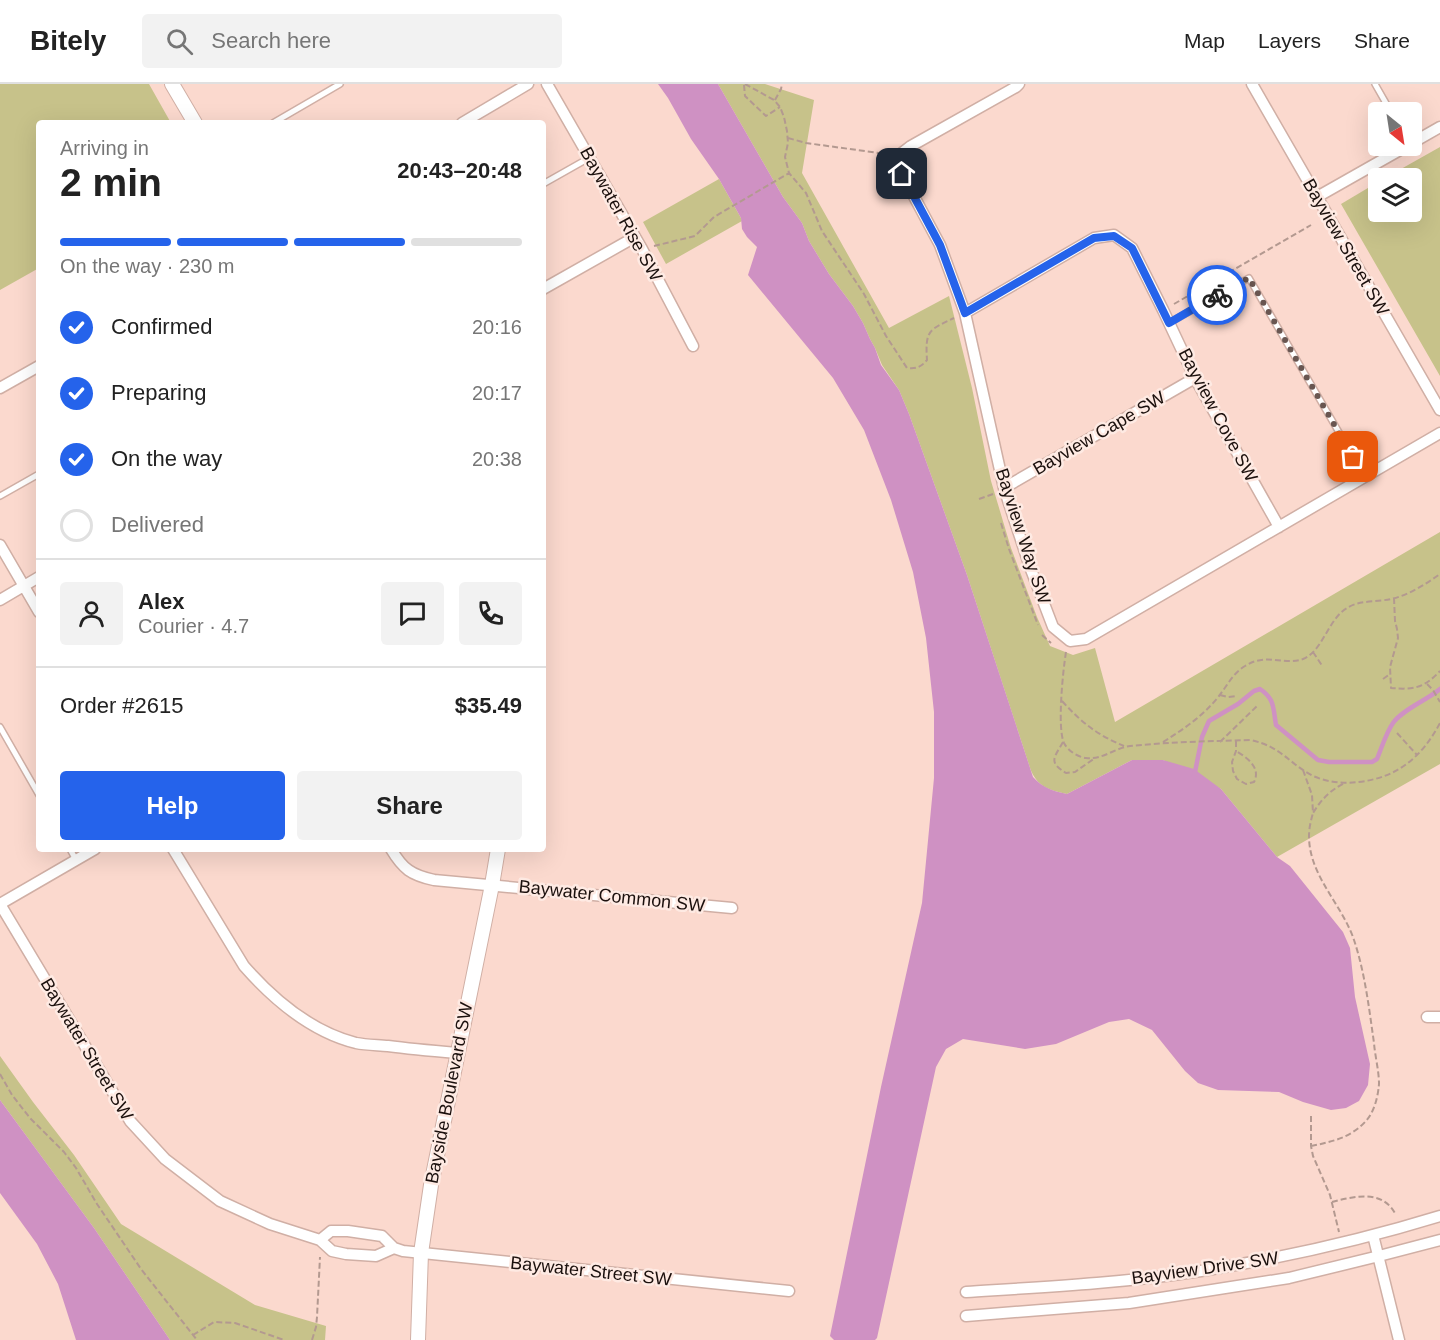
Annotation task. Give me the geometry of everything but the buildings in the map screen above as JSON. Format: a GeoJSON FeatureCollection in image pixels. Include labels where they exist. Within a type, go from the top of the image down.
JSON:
{"type":"FeatureCollection","features":[{"type":"Feature","properties":{"kind":"street"},"geometry":{"type":"LineString","coordinates":[[172,84],[193,120]]}},
{"type":"Feature","properties":{"kind":"street"},"geometry":{"type":"LineString","coordinates":[[467,120],[528,84]]}},
{"type":"Feature","properties":{"kind":"street","name":"Baywater Rise SW"},"geometry":{"type":"LineString","coordinates":[[547,84],[642,249],[693,346]]}},
{"type":"Feature","properties":{"kind":"street"},"geometry":{"type":"LineString","coordinates":[[898,156],[911,146],[1019,84]]}},
{"type":"Feature","properties":{"kind":"street","name":"Bayview Street SW"},"geometry":{"type":"LineString","coordinates":[[1252,84],[1440,410]]}},
{"type":"Feature","properties":{"kind":"street"},"geometry":{"type":"LineString","coordinates":[[1422,137],[1440,127]]}},
{"type":"Feature","properties":{"kind":"street","name":"Bayview Way SW"},"geometry":{"type":"LineString","coordinates":[[898,156],[902,174],[940,245],[965,313],[1004,488],[1030,567],[1053,627],[1070,641]]}},
{"type":"Feature","properties":{"kind":"street"},"geometry":{"type":"LineString","coordinates":[[1317,197],[1389,156]]}},
{"type":"Feature","properties":{"kind":"street","name":"Bayview Cove SW"},"geometry":{"type":"LineString","coordinates":[[965,313],[1094,238],[1114,236],[1132,248],[1195,378],[1279,527]]}},
{"type":"Feature","properties":{"kind":"street"},"geometry":{"type":"LineString","coordinates":[[546,287],[634,237]]}},
{"type":"Feature","properties":{"kind":"street"},"geometry":{"type":"LineString","coordinates":[[0,388],[36,368]]}},
{"type":"Feature","properties":{"kind":"street","name":"Bayview Cape SW"},"geometry":{"type":"LineString","coordinates":[[1004,488],[1195,378]]}},
{"type":"Feature","properties":{"kind":"street"},"geometry":{"type":"LineString","coordinates":[[1070,641],[1086,639],[1440,433]]}},
{"type":"Feature","properties":{"kind":"street"},"geometry":{"type":"LineString","coordinates":[[0,545],[36,607]]}},
{"type":"Feature","properties":{"kind":"street"},"geometry":{"type":"LineString","coordinates":[[0,600],[36,580]]}},
{"type":"Feature","properties":{"kind":"street"},"geometry":{"type":"LineString","coordinates":[[0,904],[90,852]]}},
{"type":"Feature","properties":{"kind":"street"},"geometry":{"type":"LineString","coordinates":[[175,852],[243,966],[282,1004],[329,1034],[357,1043],[457,1053]]}},
{"type":"Feature","properties":{"kind":"street","name":"Baywater Common SW"},"geometry":{"type":"LineString","coordinates":[[393,852],[408,872],[434,880],[732,908]]}},
{"type":"Feature","properties":{"kind":"street","name":"Bayside Boulevard SW"},"geometry":{"type":"LineString","coordinates":[[418,1340],[421,1253],[430,1185],[498,852]]}},
{"type":"Feature","properties":{"kind":"street","name":"Baywater Street SW"},"geometry":{"type":"LineString","coordinates":[[0,904],[130,1121],[165,1159],[220,1202],[270,1224],[320,1240],[332,1251],[376,1256],[394,1248]]}},
{"type":"Feature","properties":{"kind":"street"},"geometry":{"type":"LineString","coordinates":[[1427,1017],[1440,1017]]}},
{"type":"Feature","properties":{"kind":"street","name":"Bayview Drive SW"},"geometry":{"type":"LineString","coordinates":[[966,1292],[1072,1286],[1198,1271],[1280,1258],[1440,1216]]}},
{"type":"Feature","properties":{"kind":"street","name":"Baywater Street SW"},"geometry":{"type":"LineString","coordinates":[[320,1240],[331,1231],[348,1231],[382,1236],[394,1248],[403,1251],[789,1291]]}},
{"type":"Feature","properties":{"kind":"street"},"geometry":{"type":"LineString","coordinates":[[1373,1235],[1399,1340]]}},
{"type":"Feature","properties":{"kind":"street","name":"Bayview Drive SW"},"geometry":{"type":"LineString","coordinates":[[966,1316],[1129,1303],[1289,1278],[1440,1240]]}},
{"type":"Feature","properties":{"kind":"lane"},"geometry":{"type":"LineString","coordinates":[[278,120],[340,84]]}},
{"type":"Feature","properties":{"kind":"lane"},"geometry":{"type":"LineString","coordinates":[[1375,84],[1385,102]]}},
{"type":"Feature","properties":{"kind":"lane"},"geometry":{"type":"LineString","coordinates":[[546,182],[589,158]]}},
{"type":"Feature","properties":{"kind":"lane"},"geometry":{"type":"LineString","coordinates":[[1169,323],[1249,278],[1365,477]]}},
{"type":"Feature","properties":{"kind":"lane"},"geometry":{"type":"LineString","coordinates":[[0,496],[36,476]]}},
{"type":"Feature","properties":{"kind":"lane"},"geometry":{"type":"LineString","coordinates":[[0,727],[36,790]]}},
{"type":"Feature","properties":{"kind":"lane"},"geometry":{"type":"LineString","coordinates":[[72,852],[76,860]]}},
{"type":"Feature","properties":{"kind":"path"},"geometry":{"type":"LineString","coordinates":[[780,107],[766,116],[745,96],[745,84],[774,100],[780,107],[788,138],[785,157],[789,173],[806,193],[822,231],[864,294],[886,336],[907,368],[916,369],[927,360],[928,335],[936,326],[965,313]]}},
{"type":"Feature","properties":{"kind":"path"},"geometry":{"type":"LineString","coordinates":[[774,100],[782,84]]}},
{"type":"Feature","properties":{"kind":"path"},"geometry":{"type":"LineString","coordinates":[[788,138],[806,143],[898,156]]}},
{"type":"Feature","properties":{"kind":"path"},"geometry":{"type":"LineString","coordinates":[[642,249],[695,236],[714,217],[789,173]]}},
{"type":"Feature","properties":{"kind":"path"},"geometry":{"type":"LineString","coordinates":[[1163,310],[1311,225]]}},
{"type":"Feature","properties":{"kind":"path"},"geometry":{"type":"LineString","coordinates":[[979,499],[993,494]]}},
{"type":"Feature","properties":{"kind":"path"},"geometry":{"type":"LineString","coordinates":[[1161,743],[1201,716],[1244,666],[1267,658],[1294,660],[1304,658],[1313,652],[1329,626],[1348,607],[1395,598],[1415,590],[1440,574]]}},
{"type":"Feature","properties":{"kind":"path"},"geometry":{"type":"LineString","coordinates":[[1395,598],[1398,638],[1392,657],[1391,688],[1416,688],[1427,684],[1440,671]]}},
{"type":"Feature","properties":{"kind":"path"},"geometry":{"type":"LineString","coordinates":[[1070,641],[1063,666],[1061,731],[1063,742],[1073,753],[1085,758],[1096,758]]}},
{"type":"Feature","properties":{"kind":"path"},"geometry":{"type":"LineString","coordinates":[[1313,652],[1323,667]]}},
{"type":"Feature","properties":{"kind":"path"},"geometry":{"type":"LineString","coordinates":[[1383,679],[1390,674]]}},
{"type":"Feature","properties":{"kind":"path"},"geometry":{"type":"LineString","coordinates":[[1427,684],[1440,701]]}},
{"type":"Feature","properties":{"kind":"path"},"geometry":{"type":"LineString","coordinates":[[1220,695],[1236,696]]}},
{"type":"Feature","properties":{"kind":"path"},"geometry":{"type":"LineString","coordinates":[[1062,701],[1089,728],[1125,747]]}},
{"type":"Feature","properties":{"kind":"path"},"geometry":{"type":"LineString","coordinates":[[1220,742],[1257,706]]}},
{"type":"Feature","properties":{"kind":"path"},"geometry":{"type":"LineString","coordinates":[[1063,742],[1054,762],[1057,768],[1066,773],[1075,772],[1096,758],[1125,747],[1161,743],[1250,741],[1276,749],[1314,776],[1345,783],[1372,781],[1393,773],[1423,749],[1440,723]]}},
{"type":"Feature","properties":{"kind":"path"},"geometry":{"type":"LineString","coordinates":[[1397,733],[1417,755]]}},
{"type":"Feature","properties":{"kind":"path"},"geometry":{"type":"LineString","coordinates":[[1236,741],[1236,752],[1232,762],[1233,771],[1237,779],[1246,784],[1254,782],[1257,776],[1255,767],[1236,752]]}},
{"type":"Feature","properties":{"kind":"path"},"geometry":{"type":"LineString","coordinates":[[1303,770],[1312,795],[1313,813]]}},
{"type":"Feature","properties":{"kind":"path"},"geometry":{"type":"LineString","coordinates":[[1311,1146],[1339,1139],[1353,1132],[1365,1122],[1377,1098],[1379,1083],[1366,988],[1354,939],[1314,866],[1308,833],[1313,813],[1320,801],[1345,783]]}},
{"type":"Feature","properties":{"kind":"path"},"geometry":{"type":"LineString","coordinates":[[0,1074],[12,1095],[30,1118],[64,1152],[76,1168],[97,1204],[141,1269],[197,1340]]}},
{"type":"Feature","properties":{"kind":"path"},"geometry":{"type":"LineString","coordinates":[[1311,1116],[1311,1146],[1318,1170],[1332,1202],[1339,1232],[1345,1242]]}},
{"type":"Feature","properties":{"kind":"path"},"geometry":{"type":"LineString","coordinates":[[1332,1202],[1364,1195],[1377,1198],[1393,1209],[1399,1228]]}},
{"type":"Feature","properties":{"kind":"path"},"geometry":{"type":"LineString","coordinates":[[312,1340],[317,1317],[320,1240]]}},
{"type":"Feature","properties":{"kind":"path"},"geometry":{"type":"LineString","coordinates":[[193,1335],[214,1322],[236,1323],[284,1340]]}},
{"type":"Feature","properties":{"kind":"shaded area"},"geometry":{"type":"Polygon","coordinates":[[[0,84],[149,84],[169,120],[36,120],[36,270],[0,290],[0,84]]]}},
{"type":"Feature","properties":{"kind":"shaded area"},"geometry":{"type":"Polygon","coordinates":[[[658,84],[718,84],[783,197],[802,223],[809,241],[829,274],[863,323],[881,365],[899,390],[909,414],[967,575],[1033,777],[1048,788],[1067,794],[1132,760],[1163,760],[1194,769],[1221,789],[1277,857],[1290,866],[1343,932],[1350,948],[1355,997],[1370,1064],[1368,1085],[1359,1101],[1346,1108],[1331,1110],[1279,1092],[1218,1090],[1198,1083],[1185,1071],[1152,1030],[1129,1019],[1109,1022],[1056,1044],[1025,1049],[963,1039],[946,1049],[936,1067],[875,1340],[834,1340],[830,1336],[881,1087],[922,903],[934,778],[934,712],[926,638],[913,572],[891,500],[864,430],[833,378],[748,275],[757,247],[742,229],[741,218],[719,179],[691,139],[658,84]]]}},
{"type":"Feature","properties":{"kind":"shaded area"},"geometry":{"type":"Polygon","coordinates":[[[718,84],[765,84],[814,100],[802,173],[889,328],[949,296],[972,388],[991,481],[1011,548],[1037,617],[1050,646],[1073,655],[1095,648],[1115,722],[1440,532],[1440,764],[1277,857],[1221,789],[1163,760],[1132,760],[1067,794],[1040,784],[1030,768],[967,575],[899,390],[882,365],[853,306],[829,274],[809,241],[802,223],[783,197],[718,84]]]}},
{"type":"Feature","properties":{"kind":"shaded area"},"geometry":{"type":"Polygon","coordinates":[[[1440,147],[1440,376],[1341,204],[1368,188],[1368,222],[1422,222],[1422,168],[1403,168],[1440,147]]]}},
{"type":"Feature","properties":{"kind":"shaded area"},"geometry":{"type":"Polygon","coordinates":[[[719,179],[742,221],[666,264],[643,222],[719,179]]]}},
{"type":"Feature","properties":{"kind":"shaded area"},"geometry":{"type":"Polygon","coordinates":[[[0,1056],[74,1155],[121,1224],[255,1305],[326,1326],[325,1340],[170,1340],[94,1228],[0,1100],[0,1056]]]}},
{"type":"Feature","properties":{"kind":"shaded area"},"geometry":{"type":"Polygon","coordinates":[[[0,1100],[94,1228],[170,1340],[76,1340],[58,1284],[37,1244],[0,1193],[0,1100]]]}},
{"type":"Feature","properties":{"kind":"waterway"},"geometry":{"type":"LineString","coordinates":[[1194,777],[1202,737],[1209,721],[1238,704],[1254,691],[1260,689],[1268,696],[1276,725],[1318,760],[1372,762],[1377,759],[1388,731],[1397,718],[1440,689]]}},
{"type":"Feature","properties":{"kind":"way so far"},"geometry":{"type":"LineString","coordinates":[[1217,295],[1249,278],[1353,457]]}},
{"type":"Feature","properties":{"kind":"route"},"geometry":{"type":"LineString","coordinates":[[902,174],[940,245],[965,313],[1094,238],[1114,236],[1132,248],[1169,323],[1217,295]]}}]}
